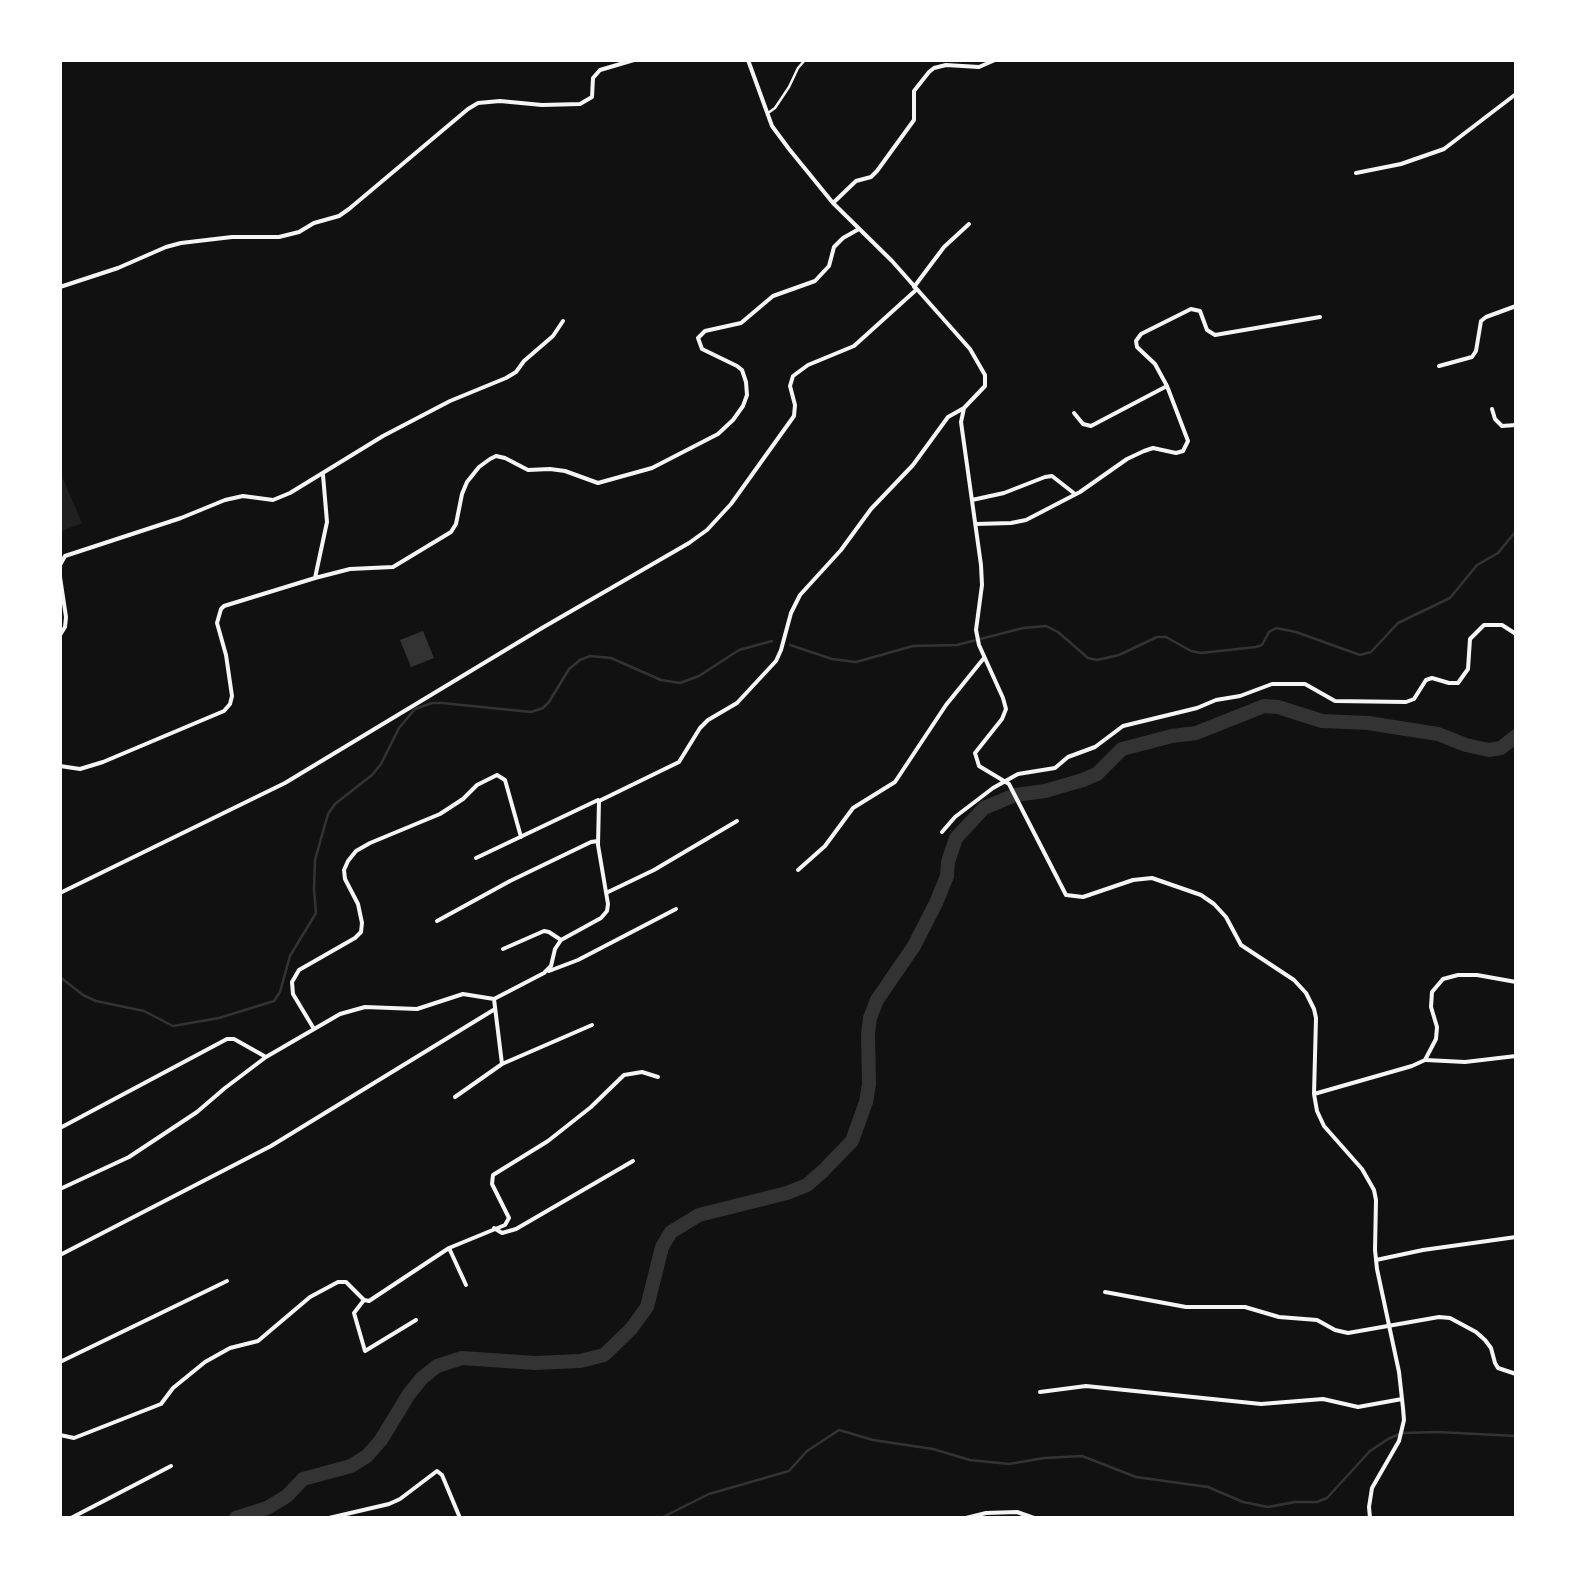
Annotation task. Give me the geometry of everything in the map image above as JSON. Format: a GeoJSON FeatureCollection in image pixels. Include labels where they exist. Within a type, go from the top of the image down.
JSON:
{"type":"FeatureCollection","features":[{"type":"Feature","properties":{"kind":"street"},"geometry":{"type":"LineString","coordinates":[[60,287],[182,243],[279,237],[299,232],[349,209],[468,108],[500,101],[564,105],[586,102],[592,97],[593,78],[600,70],[634,60]]}},
{"type":"Feature","properties":{"kind":"street"},"geometry":{"type":"LineString","coordinates":[[476,858],[680,762],[700,728],[737,703],[776,660],[794,603],[810,582],[948,418],[964,408],[986,382],[976,356],[833,203],[780,137],[767,114],[748,60]]}},
{"type":"Feature","properties":{"kind":"street"},"geometry":{"type":"LineString","coordinates":[[833,203],[856,182],[876,174],[914,120],[914,91],[928,72],[946,65],[980,67],[995,60]]}},
{"type":"Feature","properties":{"kind":"street"},"geometry":{"type":"LineString","coordinates":[[1356,173],[1401,164],[1444,149],[1516,94]]}},
{"type":"Feature","properties":{"kind":"street"},"geometry":{"type":"LineString","coordinates":[[60,893],[285,783],[707,530],[731,504],[794,416],[790,386],[793,376],[854,346],[915,288],[944,248],[969,224]]}},
{"type":"Feature","properties":{"kind":"street"},"geometry":{"type":"LineString","coordinates":[[60,766],[80,769],[103,762],[227,708],[232,696],[217,623],[220,609],[350,569],[392,567],[448,534],[456,524],[468,482],[479,467],[496,456],[528,470],[565,471],[598,483],[652,468],[718,434],[744,406],[746,382],[742,370],[707,353],[698,338],[704,331],[741,324],[780,292],[815,281],[828,266],[834,247],[858,228]]}},
{"type":"Feature","properties":{"kind":"street"},"geometry":{"type":"LineString","coordinates":[[1439,366],[1472,356],[1481,321],[1516,306]]}},
{"type":"Feature","properties":{"kind":"street"},"geometry":{"type":"LineString","coordinates":[[976,524],[1026,520],[1144,451],[1183,451],[1188,442],[1167,386],[1155,364],[1137,347],[1141,334],[1192,309],[1200,311],[1207,330],[1215,336],[1320,317]]}},
{"type":"Feature","properties":{"kind":"street"},"geometry":{"type":"LineString","coordinates":[[60,565],[65,556],[224,500],[242,496],[273,500],[290,493],[383,436],[516,372],[563,321]]}},
{"type":"Feature","properties":{"kind":"street"},"geometry":{"type":"LineString","coordinates":[[1074,413],[1091,426],[1167,386]]}},
{"type":"Feature","properties":{"kind":"street"},"geometry":{"type":"LineString","coordinates":[[964,408],[961,422],[982,585],[976,630],[1006,709],[975,757],[983,769],[1007,781],[1066,895],[1082,897],[1133,880],[1152,878],[1202,895],[1226,917],[1241,945],[1300,985],[1311,1001],[1316,1018],[1317,1111],[1324,1126],[1362,1169],[1374,1190],[1376,1260],[1402,1398],[1404,1420],[1399,1441],[1372,1488],[1370,1518]]}},
{"type":"Feature","properties":{"kind":"street"},"geometry":{"type":"LineString","coordinates":[[1492,409],[1502,426],[1516,425]]}},
{"type":"Feature","properties":{"kind":"street"},"geometry":{"type":"LineString","coordinates":[[314,578],[327,522],[323,475]]}},
{"type":"Feature","properties":{"kind":"street"},"geometry":{"type":"LineString","coordinates":[[972,500],[1004,493],[1045,476],[1052,476],[1075,494]]}},
{"type":"Feature","properties":{"kind":"street"},"geometry":{"type":"LineString","coordinates":[[60,577],[66,627],[60,636]]}},
{"type":"Feature","properties":{"kind":"street"},"geometry":{"type":"LineString","coordinates":[[942,832],[994,788],[1018,774],[1055,768],[1095,747],[1123,726],[1272,684],[1305,684],[1336,702],[1406,702],[1414,699],[1426,680],[1458,682],[1468,669],[1470,639],[1484,625],[1502,624],[1516,634]]}},
{"type":"Feature","properties":{"kind":"street"},"geometry":{"type":"LineString","coordinates":[[798,870],[824,846],[853,808],[894,782],[946,705],[984,658]]}},
{"type":"Feature","properties":{"kind":"street"},"geometry":{"type":"LineString","coordinates":[[314,1030],[294,994],[292,982],[299,970],[361,932],[358,904],[344,870],[356,851],[440,814],[476,785],[497,775],[505,780],[520,837]]}},
{"type":"Feature","properties":{"kind":"street"},"geometry":{"type":"LineString","coordinates":[[544,973],[551,966],[561,940],[606,914],[608,904],[598,841],[598,804],[602,798]]}},
{"type":"Feature","properties":{"kind":"street"},"geometry":{"type":"LineString","coordinates":[[606,894],[737,821]]}},
{"type":"Feature","properties":{"kind":"street"},"geometry":{"type":"LineString","coordinates":[[437,921],[510,881],[598,841]]}},
{"type":"Feature","properties":{"kind":"street"},"geometry":{"type":"LineString","coordinates":[[60,1190],[129,1157],[198,1112],[266,1058],[340,1014],[356,1008],[410,1010],[463,994],[494,999],[676,909]]}},
{"type":"Feature","properties":{"kind":"street"},"geometry":{"type":"LineString","coordinates":[[503,948],[544,932],[561,940]]}},
{"type":"Feature","properties":{"kind":"street"},"geometry":{"type":"LineString","coordinates":[[1425,1060],[1436,1039],[1432,992],[1443,978],[1478,975],[1516,982]]}},
{"type":"Feature","properties":{"kind":"street"},"geometry":{"type":"LineString","coordinates":[[494,999],[502,1064]]}},
{"type":"Feature","properties":{"kind":"street"},"geometry":{"type":"LineString","coordinates":[[60,1255],[271,1146],[496,1008]]}},
{"type":"Feature","properties":{"kind":"street"},"geometry":{"type":"LineString","coordinates":[[454,1098],[502,1064],[592,1025]]}},
{"type":"Feature","properties":{"kind":"street"},"geometry":{"type":"LineString","coordinates":[[60,1128],[227,1039],[234,1039],[266,1058]]}},
{"type":"Feature","properties":{"kind":"street"},"geometry":{"type":"LineString","coordinates":[[1314,1094],[1425,1060],[1465,1062],[1516,1056]]}},
{"type":"Feature","properties":{"kind":"street"},"geometry":{"type":"LineString","coordinates":[[416,1320],[365,1351],[354,1313],[364,1300],[449,1248],[505,1225],[509,1220],[492,1184],[493,1175],[591,1108],[624,1075],[642,1072],[658,1077]]}},
{"type":"Feature","properties":{"kind":"street"},"geometry":{"type":"LineString","coordinates":[[494,1228],[502,1233],[516,1228],[633,1161]]}},
{"type":"Feature","properties":{"kind":"street"},"geometry":{"type":"LineString","coordinates":[[1376,1260],[1516,1237]]}},
{"type":"Feature","properties":{"kind":"street"},"geometry":{"type":"LineString","coordinates":[[449,1248],[466,1285]]}},
{"type":"Feature","properties":{"kind":"street"},"geometry":{"type":"LineString","coordinates":[[60,1362],[227,1280]]}},
{"type":"Feature","properties":{"kind":"street"},"geometry":{"type":"LineString","coordinates":[[60,1435],[74,1438],[162,1404],[173,1388],[204,1362],[222,1351],[258,1341],[310,1297],[338,1282],[346,1282],[364,1300]]}},
{"type":"Feature","properties":{"kind":"street"},"geometry":{"type":"LineString","coordinates":[[1105,1292],[1186,1307],[1245,1307],[1278,1318],[1317,1320],[1342,1332],[1440,1318],[1457,1320],[1485,1340],[1498,1368],[1516,1374]]}},
{"type":"Feature","properties":{"kind":"street"},"geometry":{"type":"LineString","coordinates":[[1040,1392],[1086,1386],[1261,1404],[1323,1399],[1358,1407],[1402,1398]]}},
{"type":"Feature","properties":{"kind":"street"},"geometry":{"type":"LineString","coordinates":[[70,1518],[171,1466]]}},
{"type":"Feature","properties":{"kind":"street"},"geometry":{"type":"LineString","coordinates":[[329,1518],[389,1504],[437,1471],[460,1518]]}},
{"type":"Feature","properties":{"kind":"street"},"geometry":{"type":"LineString","coordinates":[[966,1518],[1016,1512],[1034,1518]]}},
{"type":"Feature","properties":{"kind":"lane"},"geometry":{"type":"LineString","coordinates":[[767,114],[775,108],[805,60]]}},
{"type":"Feature","properties":{"kind":"shaded area"},"geometry":{"type":"Polygon","coordinates":[[[60,472],[82,523],[60,532],[60,472]]]}},
{"type":"Feature","properties":{"kind":"shaded area"},"geometry":{"type":"Polygon","coordinates":[[[423,631],[434,658],[411,667],[400,640],[423,631]]]}},
{"type":"Feature","properties":{"kind":"waterway"},"geometry":{"type":"LineString","coordinates":[[790,645],[832,659],[856,662],[913,646],[957,645],[1046,626],[1088,658],[1097,660],[1119,655],[1157,637],[1166,637],[1201,653],[1256,647],[1276,628],[1360,655],[1371,652],[1398,623],[1450,598],[1477,565],[1498,553],[1516,531]]}},
{"type":"Feature","properties":{"kind":"waterway"},"geometry":{"type":"LineString","coordinates":[[60,977],[96,1001],[144,1011],[173,1026],[219,1018],[274,1001],[290,956],[316,913],[315,860],[328,814],[372,775],[399,728],[415,709],[442,703],[531,712],[543,708],[569,669],[590,656],[611,658],[661,680],[680,683],[699,676],[739,650],[772,641]]}},
{"type":"Feature","properties":{"kind":"waterway"},"geometry":{"type":"LineString","coordinates":[[236,1518],[267,1508],[287,1496],[303,1479],[351,1466],[367,1456],[409,1394],[437,1366],[462,1358],[535,1363],[580,1361],[604,1355],[647,1307],[662,1247],[671,1232],[699,1215],[807,1185],[823,1171],[852,1141],[866,1102],[868,1034],[877,1000],[914,946],[936,903],[956,838],[984,808],[1015,795],[1083,780],[1097,774],[1122,749],[1196,733],[1264,706],[1322,721],[1368,723],[1438,734],[1489,750],[1501,748],[1516,736]]}},
{"type":"Feature","properties":{"kind":"waterway"},"geometry":{"type":"LineString","coordinates":[[661,1518],[709,1494],[789,1471],[807,1451],[839,1430],[970,1460],[1009,1464],[1082,1456],[1136,1477],[1208,1487],[1243,1502],[1268,1507],[1327,1498],[1370,1451],[1402,1433],[1516,1436]]}}]}
